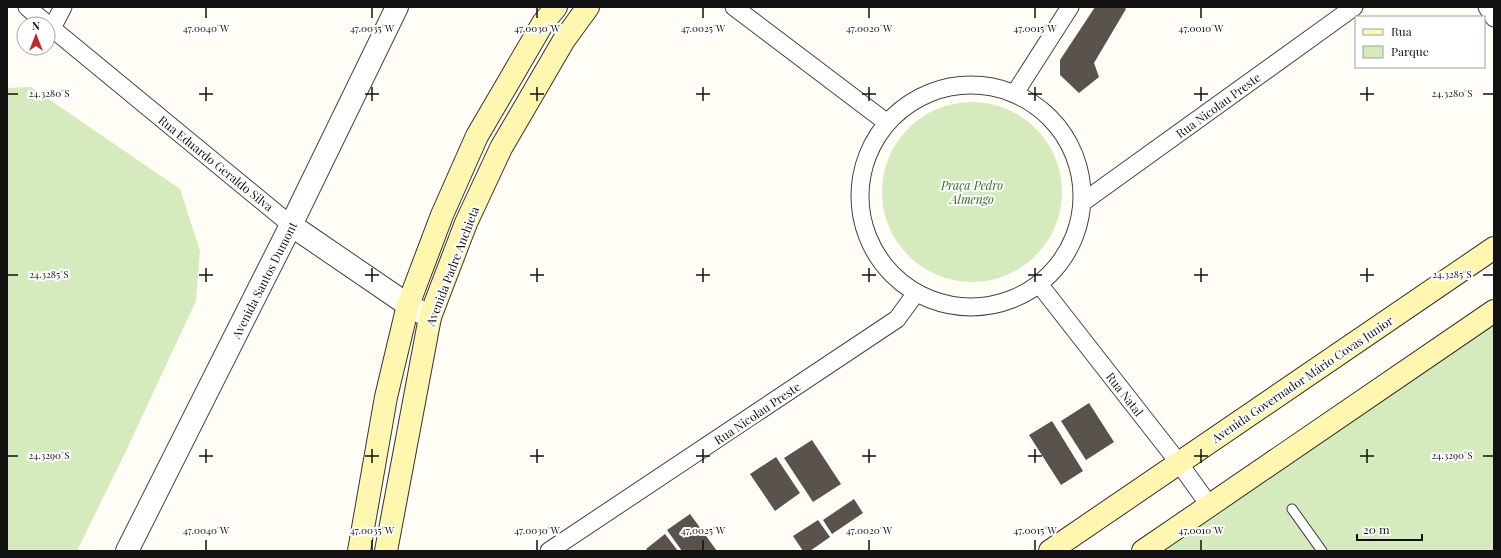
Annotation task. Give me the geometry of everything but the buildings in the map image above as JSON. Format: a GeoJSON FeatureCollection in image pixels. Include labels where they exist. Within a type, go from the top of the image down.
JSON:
{"type":"FeatureCollection","features":[{"type":"Feature","properties":{"kind":"main road"},"geometry":{"type":"LineString","coordinates":[[359,551],[386,397],[408,305],[442,215],[477,136],[543,23],[556,7]]}},
{"type":"Feature","properties":{"kind":"main road","name":"Avenida Padre Anchieta"},"geometry":{"type":"LineString","coordinates":[[386,551],[430,317],[466,224],[501,148],[564,40],[588,7]]}},
{"type":"Feature","properties":{"kind":"main road","name":"Avenida Governador Mário Covas Junior"},"geometry":{"type":"LineString","coordinates":[[1050,551],[1494,248]]}},
{"type":"Feature","properties":{"kind":"main road"},"geometry":{"type":"LineString","coordinates":[[1143,551],[1494,311]]}},
{"type":"Feature","properties":{"kind":"street","name":"Rua Eduardo Geraldo Silva"},"geometry":{"type":"LineString","coordinates":[[27,7],[37,16]]}},
{"type":"Feature","properties":{"kind":"street"},"geometry":{"type":"LineString","coordinates":[[56,16],[63,7]]}},
{"type":"Feature","properties":{"kind":"street","name":"Avenida Santos Dumont"},"geometry":{"type":"LineString","coordinates":[[127,551],[291,225],[397,7]]}},
{"type":"Feature","properties":{"kind":"street"},"geometry":{"type":"LineString","coordinates":[[734,7],[886,122]]}},
{"type":"Feature","properties":{"kind":"street"},"geometry":{"type":"LineString","coordinates":[[1015,93],[1070,7]]}},
{"type":"Feature","properties":{"kind":"street","name":"Rua Nicolau Preste"},"geometry":{"type":"LineString","coordinates":[[1083,202],[1354,7]]}},
{"type":"Feature","properties":{"kind":"street"},"geometry":{"type":"LineString","coordinates":[[1487,7],[1494,18]]}},
{"type":"Feature","properties":{"kind":"street","name":"Rua Eduardo Geraldo Silva"},"geometry":{"type":"LineString","coordinates":[[56,32],[291,225],[408,305],[430,317]]}},
{"type":"Feature","properties":{"kind":"street"},"geometry":{"type":"LineString","coordinates":[[981,84],[1015,93],[1044,111],[1066,137],[1080,168],[1083,202],[1076,233],[1062,261],[1039,284],[1011,300],[979,307],[946,304],[916,293],[890,273],[871,246],[860,215],[860,182],[868,150],[886,122],[913,100],[946,87],[981,84]]}},
{"type":"Feature","properties":{"kind":"street","name":"Rua Natal"},"geometry":{"type":"LineString","coordinates":[[1039,284],[1179,463],[1209,506]]}},
{"type":"Feature","properties":{"kind":"street","name":"Rua Nicolau Preste"},"geometry":{"type":"LineString","coordinates":[[550,551],[897,319],[916,293]]}},
{"type":"Feature","properties":{"kind":"lane"},"geometry":{"type":"LineString","coordinates":[[1292,509],[1322,551]]}},
{"type":"Feature","properties":{"kind":"green space"},"geometry":{"type":"Polygon","coordinates":[[[31,87],[180,189],[200,251],[196,301],[125,453],[77,551],[7,551],[7,88],[31,87]]]}},
{"type":"Feature","properties":{"kind":"green space","name":"Praça Pedro Almengo"},"geometry":{"type":"Polygon","coordinates":[[[972,102],[989,104],[1006,109],[1022,117],[1041,135],[1047,142],[1058,166],[1062,192],[1060,209],[1055,226],[1047,242],[1029,261],[1022,267],[998,278],[972,282],[955,280],[938,275],[922,267],[903,249],[897,242],[886,218],[882,192],[884,175],[889,158],[897,142],[915,123],[922,117],[946,106],[972,102]]]}},
{"type":"Feature","properties":{"kind":"green space"},"geometry":{"type":"Polygon","coordinates":[[[1494,302],[1494,551],[1158,551],[1494,302]]]}}]}
